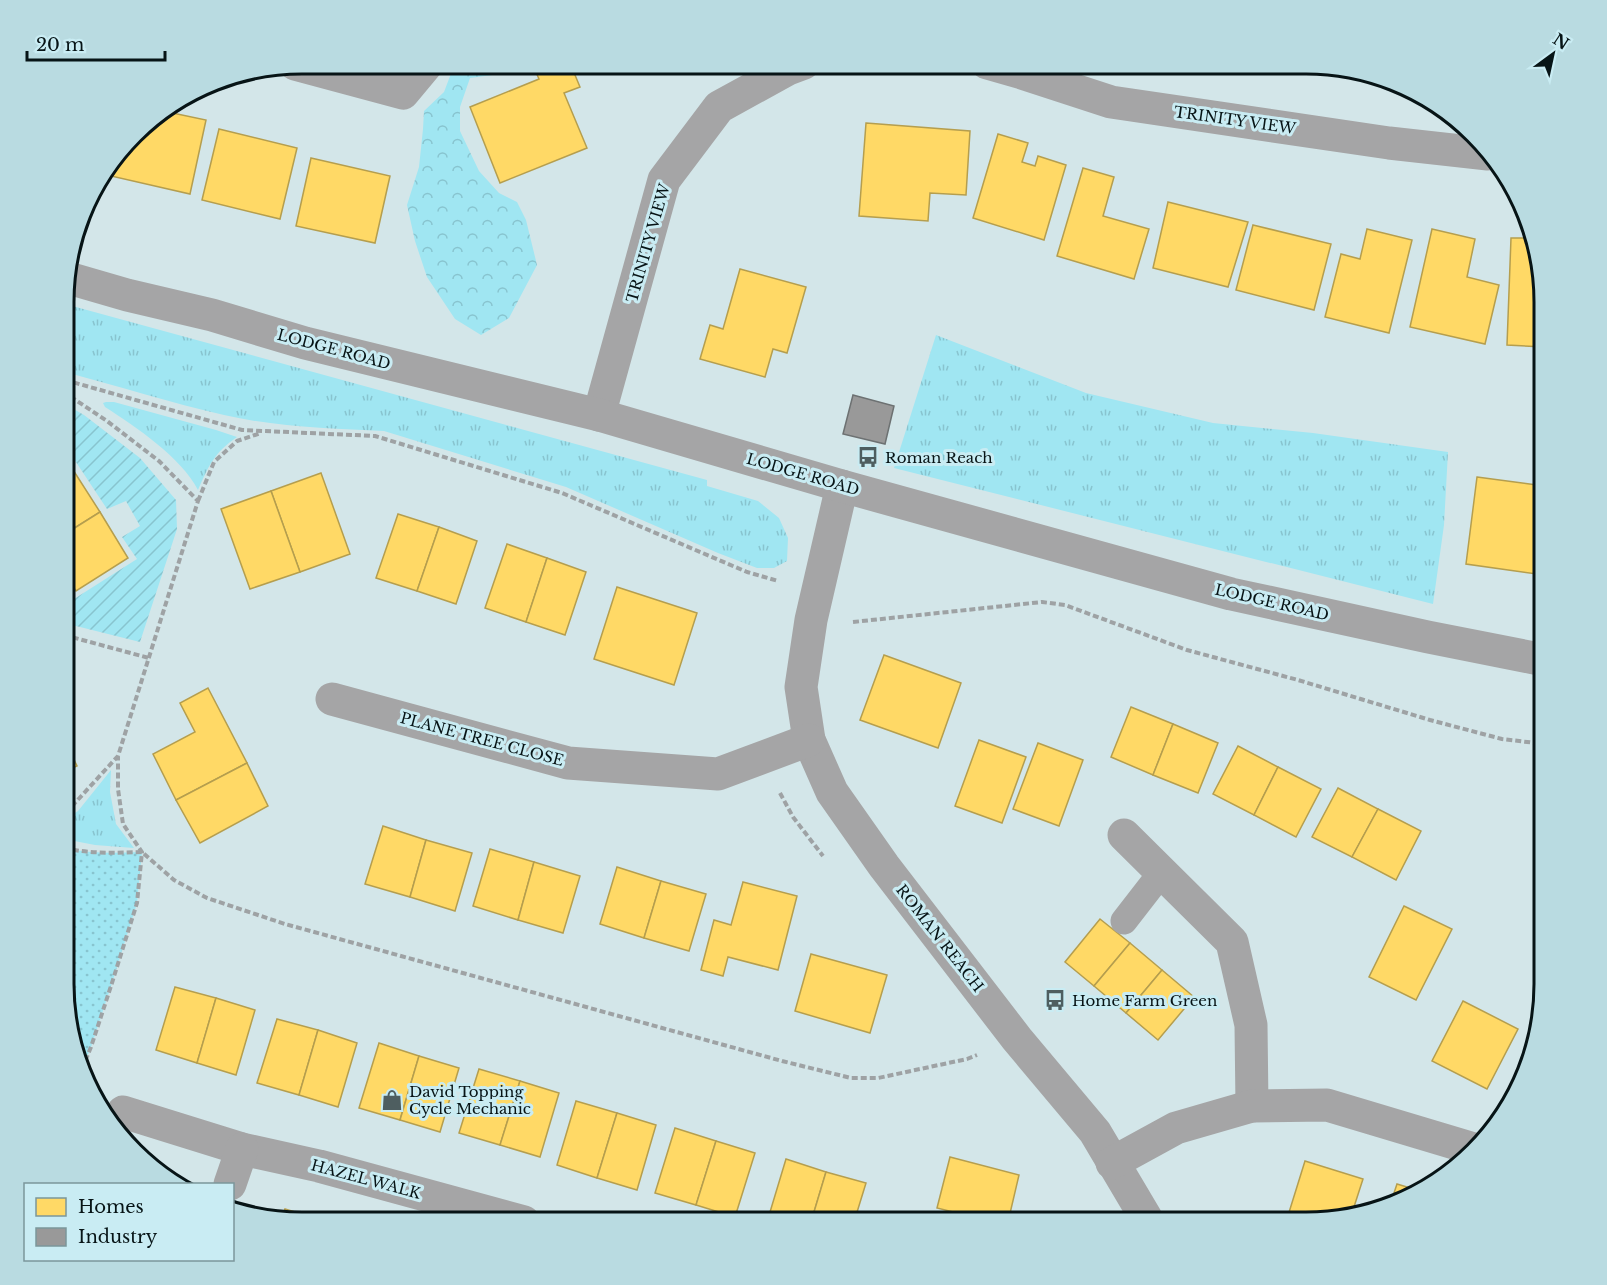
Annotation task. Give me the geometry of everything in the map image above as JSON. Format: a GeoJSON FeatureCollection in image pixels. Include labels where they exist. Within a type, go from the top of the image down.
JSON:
{"type":"FeatureCollection","features":[{"type":"Feature","properties":{"kind":"street"},"geometry":{"type":"LineString","coordinates":[[332,74],[403,93],[419,74]]}},
{"type":"Feature","properties":{"kind":"street","name":"TRINITY VIEW"},"geometry":{"type":"LineString","coordinates":[[599,415],[664,180],[719,107],[779,74]]}},
{"type":"Feature","properties":{"kind":"street","name":"TRINITY VIEW"},"geometry":{"type":"LineString","coordinates":[[1025,74],[1111,102],[1478,153]]}},
{"type":"Feature","properties":{"kind":"street","name":"LODGE ROAD"},"geometry":{"type":"LineString","coordinates":[[74,280],[212,315],[305,343],[599,415],[842,486],[1231,594],[1534,658]]}},
{"type":"Feature","properties":{"kind":"street","name":"ROMAN REACH"},"geometry":{"type":"LineString","coordinates":[[842,486],[811,620],[801,687],[809,740],[832,792],[884,866],[1017,1039],[1095,1132],[1142,1212]]}},
{"type":"Feature","properties":{"kind":"street","name":"PLANE TREE CLOSE"},"geometry":{"type":"LineString","coordinates":[[332,699],[568,763],[718,774],[809,740]]}},
{"type":"Feature","properties":{"kind":"street"},"geometry":{"type":"LineString","coordinates":[[1124,835],[1232,942],[1251,1025],[1252,1106]]}},
{"type":"Feature","properties":{"kind":"street"},"geometry":{"type":"LineString","coordinates":[[1113,1164],[1176,1128],[1252,1106],[1327,1105],[1465,1146]]}},
{"type":"Feature","properties":{"kind":"street","name":"HAZEL WALK"},"geometry":{"type":"LineString","coordinates":[[123,1112],[242,1149],[319,1166],[487,1212]]}},
{"type":"Feature","properties":{"kind":"street"},"geometry":{"type":"LineString","coordinates":[[231,1183],[242,1149]]}},
{"type":"Feature","properties":{"kind":"lane"},"geometry":{"type":"LineString","coordinates":[[1124,921],[1162,872]]}},
{"type":"Feature","properties":{"kind":"path"},"geometry":{"type":"LineString","coordinates":[[74,383],[242,430],[375,436],[562,493],[747,572],[817,592],[849,622],[1042,602],[1065,605],[1187,650],[1298,680],[1430,720],[1502,739],[1534,743]]}},
{"type":"Feature","properties":{"kind":"path"},"geometry":{"type":"LineString","coordinates":[[74,399],[107,421],[159,462],[198,501]]}},
{"type":"Feature","properties":{"kind":"path"},"geometry":{"type":"LineString","coordinates":[[265,431],[237,441],[214,462],[198,501],[118,756],[118,789],[123,824],[142,852],[174,880],[207,898],[285,924],[770,1058],[852,1078],[878,1078],[967,1059],[1017,1039]]}},
{"type":"Feature","properties":{"kind":"path"},"geometry":{"type":"LineString","coordinates":[[74,638],[149,658]]}},
{"type":"Feature","properties":{"kind":"path"},"geometry":{"type":"LineString","coordinates":[[74,805],[118,756]]}},
{"type":"Feature","properties":{"kind":"path"},"geometry":{"type":"LineString","coordinates":[[74,850],[110,853],[142,852]]}},
{"type":"Feature","properties":{"kind":"path"},"geometry":{"type":"LineString","coordinates":[[86,1057],[137,903],[142,852]]}},
{"type":"Feature","properties":{"kind":"green space"},"geometry":{"type":"Polygon","coordinates":[[[451,74],[500,74],[470,78],[460,107],[460,131],[479,171],[499,193],[517,202],[526,220],[537,265],[509,318],[481,335],[455,319],[427,277],[415,241],[407,205],[419,167],[424,111],[444,92],[451,74]]]}},
{"type":"Feature","properties":{"kind":"green space"},"geometry":{"type":"Polygon","coordinates":[[[74,306],[707,480],[707,486],[758,501],[779,518],[788,538],[787,561],[774,568],[757,568],[566,487],[384,431],[304,427],[263,422],[184,405],[74,374],[74,306]]]}},
{"type":"Feature","properties":{"kind":"green space"},"geometry":{"type":"Polygon","coordinates":[[[936,335],[1086,393],[1213,423],[1313,433],[1448,452],[1444,525],[1433,604],[894,468],[936,335]]]}},
{"type":"Feature","properties":{"kind":"green space"},"geometry":{"type":"Polygon","coordinates":[[[114,402],[237,437],[213,460],[198,490],[181,466],[144,433],[105,407],[103,403],[114,402]]]}},
{"type":"Feature","properties":{"kind":"green space"},"geometry":{"type":"Polygon","coordinates":[[[74,409],[140,458],[176,500],[177,529],[140,642],[74,626],[74,599],[137,559],[122,537],[140,526],[126,501],[107,509],[74,459],[74,409]]]}},
{"type":"Feature","properties":{"kind":"green space"},"geometry":{"type":"Polygon","coordinates":[[[111,770],[110,792],[116,824],[134,848],[74,841],[74,814],[111,770]]]}},
{"type":"Feature","properties":{"kind":"green space"},"geometry":{"type":"Polygon","coordinates":[[[74,850],[113,853],[142,852],[137,903],[86,1058],[75,1014],[74,850]]]}},
{"type":"Feature","properties":{"kind":"building: Homes"},"geometry":{"type":"Polygon","coordinates":[[[537,74],[575,74],[580,87],[564,93],[587,148],[500,183],[470,107],[539,79],[537,74]]]}},
{"type":"Feature","properties":{"kind":"building: Homes"},"geometry":{"type":"Polygon","coordinates":[[[173,113],[206,120],[190,194],[111,176],[140,140],[173,113]]]}},
{"type":"Feature","properties":{"kind":"building: Homes"},"geometry":{"type":"Polygon","coordinates":[[[866,123],[970,131],[966,195],[930,193],[928,221],[859,216],[866,123]]]}},
{"type":"Feature","properties":{"kind":"building: Homes"},"geometry":{"type":"Polygon","coordinates":[[[219,129],[297,148],[280,219],[202,200],[219,129]]]}},
{"type":"Feature","properties":{"kind":"building: Homes"},"geometry":{"type":"Polygon","coordinates":[[[998,134],[1028,143],[1022,162],[1035,166],[1038,156],[1066,165],[1044,240],[973,218],[998,134]]]}},
{"type":"Feature","properties":{"kind":"building: Homes"},"geometry":{"type":"Polygon","coordinates":[[[311,158],[390,176],[375,243],[296,226],[311,158]]]}},
{"type":"Feature","properties":{"kind":"building: Homes"},"geometry":{"type":"Polygon","coordinates":[[[1083,168],[1114,177],[1103,216],[1149,229],[1134,279],[1057,256],[1083,168]]]}},
{"type":"Feature","properties":{"kind":"building: Homes"},"geometry":{"type":"Polygon","coordinates":[[[1168,202],[1248,222],[1228,287],[1153,268],[1168,202]]]}},
{"type":"Feature","properties":{"kind":"building: Homes"},"geometry":{"type":"Polygon","coordinates":[[[1253,225],[1331,244],[1314,310],[1236,290],[1253,225]]]}},
{"type":"Feature","properties":{"kind":"building: Homes"},"geometry":{"type":"Polygon","coordinates":[[[1367,229],[1412,240],[1389,333],[1325,317],[1341,254],[1360,259],[1367,229]]]}},
{"type":"Feature","properties":{"kind":"building: Homes"},"geometry":{"type":"Polygon","coordinates":[[[1432,229],[1475,239],[1467,277],[1499,285],[1485,344],[1410,327],[1432,229]]]}},
{"type":"Feature","properties":{"kind":"building: Homes"},"geometry":{"type":"Polygon","coordinates":[[[1511,238],[1525,238],[1532,271],[1534,346],[1507,345],[1511,238]]]}},
{"type":"Feature","properties":{"kind":"building: Homes"},"geometry":{"type":"Polygon","coordinates":[[[740,269],[806,287],[787,353],[773,349],[765,377],[700,359],[710,325],[723,329],[740,269]]]}},
{"type":"Feature","properties":{"kind":"building: Homes"},"geometry":{"type":"Polygon","coordinates":[[[74,471],[100,512],[74,528],[74,471]]]}},
{"type":"Feature","properties":{"kind":"building: Homes"},"geometry":{"type":"Polygon","coordinates":[[[321,473],[350,554],[300,572],[271,491],[321,473]]]}},
{"type":"Feature","properties":{"kind":"building: Homes"},"geometry":{"type":"Polygon","coordinates":[[[1477,477],[1534,485],[1534,574],[1466,564],[1477,477]]]}},
{"type":"Feature","properties":{"kind":"building: Homes"},"geometry":{"type":"Polygon","coordinates":[[[271,491],[300,572],[250,589],[221,509],[271,491]]]}},
{"type":"Feature","properties":{"kind":"building: Homes"},"geometry":{"type":"Polygon","coordinates":[[[100,512],[128,558],[76,591],[74,588],[74,528],[100,512]]]}},
{"type":"Feature","properties":{"kind":"building: Homes"},"geometry":{"type":"Polygon","coordinates":[[[398,514],[439,527],[417,591],[376,578],[398,514]]]}},
{"type":"Feature","properties":{"kind":"building: Homes"},"geometry":{"type":"Polygon","coordinates":[[[439,527],[477,541],[456,604],[417,591],[439,527]]]}},
{"type":"Feature","properties":{"kind":"building: Homes"},"geometry":{"type":"Polygon","coordinates":[[[507,544],[547,558],[526,622],[485,608],[507,544]]]}},
{"type":"Feature","properties":{"kind":"building: Homes"},"geometry":{"type":"Polygon","coordinates":[[[547,558],[586,572],[565,635],[526,622],[547,558]]]}},
{"type":"Feature","properties":{"kind":"building: Homes"},"geometry":{"type":"Polygon","coordinates":[[[617,587],[697,613],[674,685],[594,659],[617,587]]]}},
{"type":"Feature","properties":{"kind":"building: Homes"},"geometry":{"type":"Polygon","coordinates":[[[884,655],[961,683],[938,748],[860,720],[884,655]]]}},
{"type":"Feature","properties":{"kind":"building: Homes"},"geometry":{"type":"Polygon","coordinates":[[[208,688],[247,763],[176,800],[153,754],[195,732],[180,703],[208,688]]]}},
{"type":"Feature","properties":{"kind":"building: Homes"},"geometry":{"type":"Polygon","coordinates":[[[1131,707],[1173,724],[1153,775],[1111,757],[1131,707]]]}},
{"type":"Feature","properties":{"kind":"building: Homes"},"geometry":{"type":"Polygon","coordinates":[[[1173,724],[1218,743],[1198,793],[1153,775],[1173,724]]]}},
{"type":"Feature","properties":{"kind":"building: Homes"},"geometry":{"type":"Polygon","coordinates":[[[979,740],[1026,757],[1002,823],[955,806],[979,740]]]}},
{"type":"Feature","properties":{"kind":"building: Homes"},"geometry":{"type":"Polygon","coordinates":[[[1038,743],[1083,760],[1059,826],[1013,809],[1038,743]]]}},
{"type":"Feature","properties":{"kind":"building: Homes"},"geometry":{"type":"Polygon","coordinates":[[[1238,746],[1278,767],[1254,815],[1213,794],[1238,746]]]}},
{"type":"Feature","properties":{"kind":"building: Homes"},"geometry":{"type":"Polygon","coordinates":[[[247,763],[268,806],[200,843],[176,800],[247,763]]]}},
{"type":"Feature","properties":{"kind":"building: Homes"},"geometry":{"type":"Polygon","coordinates":[[[1278,767],[1321,789],[1296,837],[1254,815],[1278,767]]]}},
{"type":"Feature","properties":{"kind":"building: Homes"},"geometry":{"type":"Polygon","coordinates":[[[1338,788],[1378,809],[1352,857],[1312,837],[1338,788]]]}},
{"type":"Feature","properties":{"kind":"building: Homes"},"geometry":{"type":"Polygon","coordinates":[[[1378,809],[1421,831],[1396,880],[1352,857],[1378,809]]]}},
{"type":"Feature","properties":{"kind":"building: Homes"},"geometry":{"type":"Polygon","coordinates":[[[383,826],[426,840],[410,897],[365,884],[383,826]]]}},
{"type":"Feature","properties":{"kind":"building: Homes"},"geometry":{"type":"Polygon","coordinates":[[[426,840],[472,853],[455,911],[410,897],[426,840]]]}},
{"type":"Feature","properties":{"kind":"building: Homes"},"geometry":{"type":"Polygon","coordinates":[[[490,849],[534,862],[518,920],[473,906],[490,849]]]}},
{"type":"Feature","properties":{"kind":"building: Homes"},"geometry":{"type":"Polygon","coordinates":[[[534,862],[580,876],[563,933],[518,920],[534,862]]]}},
{"type":"Feature","properties":{"kind":"building: Homes"},"geometry":{"type":"Polygon","coordinates":[[[617,867],[661,881],[644,938],[600,924],[617,867]]]}},
{"type":"Feature","properties":{"kind":"building: Homes"},"geometry":{"type":"Polygon","coordinates":[[[661,881],[706,894],[689,951],[644,938],[661,881]]]}},
{"type":"Feature","properties":{"kind":"building: Homes"},"geometry":{"type":"Polygon","coordinates":[[[743,882],[797,896],[778,970],[728,957],[723,976],[701,970],[714,920],[731,925],[743,882]]]}},
{"type":"Feature","properties":{"kind":"building: Homes"},"geometry":{"type":"Polygon","coordinates":[[[1404,906],[1452,929],[1416,1000],[1369,977],[1404,906]]]}},
{"type":"Feature","properties":{"kind":"building: Homes"},"geometry":{"type":"Polygon","coordinates":[[[1100,919],[1130,943],[1094,986],[1065,962],[1100,919]]]}},
{"type":"Feature","properties":{"kind":"building: Homes"},"geometry":{"type":"Polygon","coordinates":[[[1130,943],[1162,970],[1126,1013],[1094,986],[1130,943]]]}},
{"type":"Feature","properties":{"kind":"building: Homes"},"geometry":{"type":"Polygon","coordinates":[[[811,954],[887,975],[870,1033],[795,1011],[811,954]]]}},
{"type":"Feature","properties":{"kind":"building: Homes"},"geometry":{"type":"Polygon","coordinates":[[[1162,970],[1194,997],[1158,1040],[1126,1013],[1162,970]]]}},
{"type":"Feature","properties":{"kind":"building: Homes"},"geometry":{"type":"Polygon","coordinates":[[[175,987],[216,998],[197,1063],[156,1050],[175,987]]]}},
{"type":"Feature","properties":{"kind":"building: Homes"},"geometry":{"type":"Polygon","coordinates":[[[216,998],[255,1010],[236,1075],[197,1063],[216,998]]]}},
{"type":"Feature","properties":{"kind":"building: Homes"},"geometry":{"type":"Polygon","coordinates":[[[1463,1001],[1518,1029],[1487,1089],[1432,1061],[1463,1001]]]}},
{"type":"Feature","properties":{"kind":"building: Homes"},"geometry":{"type":"Polygon","coordinates":[[[277,1019],[318,1030],[299,1095],[257,1083],[277,1019]]]}},
{"type":"Feature","properties":{"kind":"building: Homes"},"geometry":{"type":"Polygon","coordinates":[[[318,1030],[357,1043],[338,1107],[299,1095],[318,1030]]]}},
{"type":"Feature","properties":{"kind":"building: Homes"},"geometry":{"type":"Polygon","coordinates":[[[379,1043],[419,1056],[400,1120],[359,1108],[379,1043]]]}},
{"type":"Feature","properties":{"kind":"building: Homes"},"geometry":{"type":"Polygon","coordinates":[[[419,1056],[459,1068],[440,1132],[400,1120],[419,1056]]]}},
{"type":"Feature","properties":{"kind":"building: Homes"},"geometry":{"type":"Polygon","coordinates":[[[479,1069],[520,1081],[500,1145],[459,1133],[479,1069]]]}},
{"type":"Feature","properties":{"kind":"building: Homes"},"geometry":{"type":"Polygon","coordinates":[[[520,1081],[559,1093],[540,1157],[500,1145],[520,1081]]]}},
{"type":"Feature","properties":{"kind":"building: Homes"},"geometry":{"type":"Polygon","coordinates":[[[576,1101],[617,1113],[597,1178],[557,1165],[576,1101]]]}},
{"type":"Feature","properties":{"kind":"building: Homes"},"geometry":{"type":"Polygon","coordinates":[[[617,1113],[656,1125],[637,1190],[597,1178],[617,1113]]]}},
{"type":"Feature","properties":{"kind":"building: Homes"},"geometry":{"type":"Polygon","coordinates":[[[675,1128],[716,1141],[696,1205],[655,1193],[675,1128]]]}},
{"type":"Feature","properties":{"kind":"building: Homes"},"geometry":{"type":"Polygon","coordinates":[[[716,1141],[755,1153],[737,1212],[719,1212],[696,1205],[716,1141]]]}},
{"type":"Feature","properties":{"kind":"building: Homes"},"geometry":{"type":"Polygon","coordinates":[[[950,1157],[1019,1175],[1010,1212],[953,1212],[937,1208],[950,1157]]]}},
{"type":"Feature","properties":{"kind":"building: Homes"},"geometry":{"type":"Polygon","coordinates":[[[786,1159],[826,1172],[814,1212],[770,1212],[786,1159]]]}},
{"type":"Feature","properties":{"kind":"building: Homes"},"geometry":{"type":"Polygon","coordinates":[[[1305,1161],[1363,1179],[1354,1206],[1336,1210],[1289,1212],[1305,1161]]]}},
{"type":"Feature","properties":{"kind":"building: Homes"},"geometry":{"type":"Polygon","coordinates":[[[826,1172],[866,1183],[857,1212],[814,1212],[826,1172]]]}},
{"type":"Feature","properties":{"kind":"building: Homes"},"geometry":{"type":"Polygon","coordinates":[[[1397,1184],[1408,1187],[1407,1188],[1394,1194],[1397,1184]]]}},
{"type":"Feature","properties":{"kind":"building: Industry"},"geometry":{"type":"Polygon","coordinates":[[[853,395],[894,406],[885,444],[843,434],[853,395]]]}},
{"type":"Feature","properties":{"kind":"place","name":"Roman Reach"},"geometry":{"type":"Point","coordinates":[868,457]}},
{"type":"Feature","properties":{"kind":"place","name":"Home Farm Green"},"geometry":{"type":"Point","coordinates":[1055,1000]}},
{"type":"Feature","properties":{"kind":"place","name":"David Topping Cycle Mechanic"},"geometry":{"type":"Point","coordinates":[392,1100]}}]}
